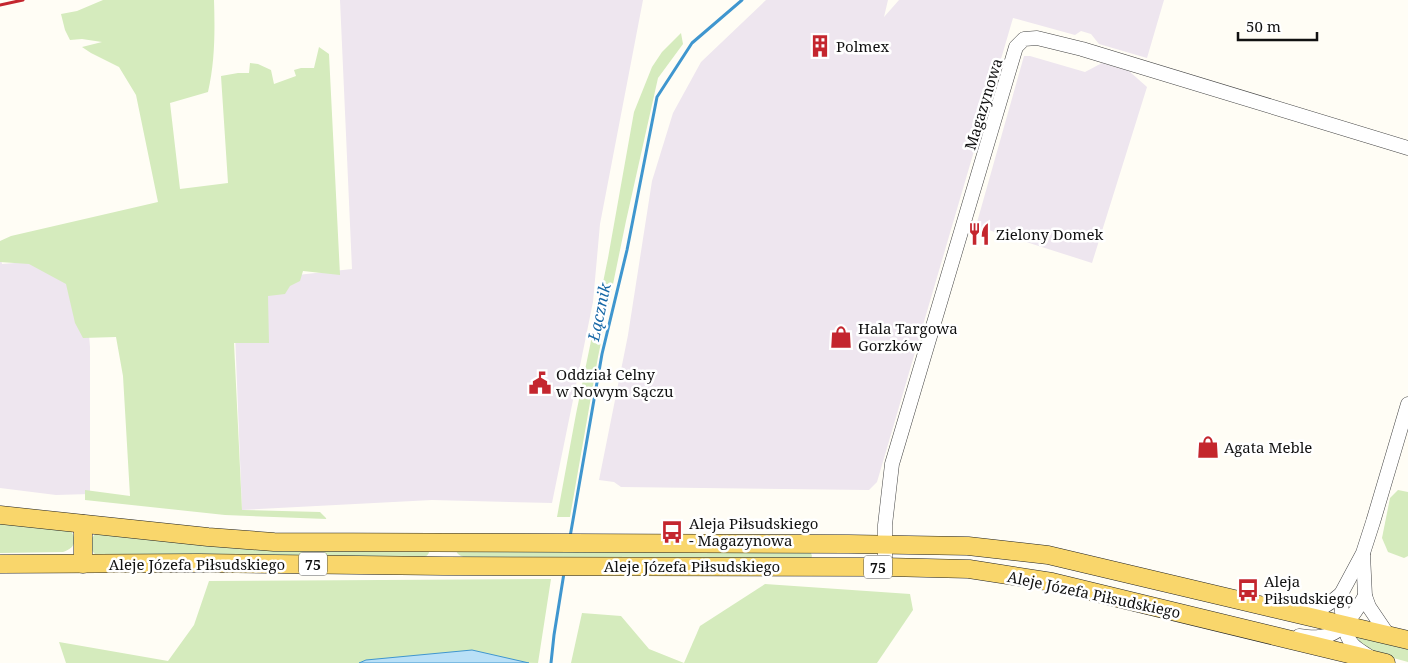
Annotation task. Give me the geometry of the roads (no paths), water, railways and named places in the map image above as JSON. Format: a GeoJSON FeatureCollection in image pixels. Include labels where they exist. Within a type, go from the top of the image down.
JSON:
{"type":"FeatureCollection","features":[{"type":"Feature","properties":{"kind":"main road","name":"Aleje Józefa Piłsudskiego"},"geometry":{"type":"LineString","coordinates":[[0,515],[274,542],[968,546],[1048,555],[1408,640]]}},
{"type":"Feature","properties":{"kind":"main road"},"geometry":{"type":"LineString","coordinates":[[83,524],[83,564]]}},
{"type":"Feature","properties":{"kind":"main road"},"geometry":{"type":"LineString","coordinates":[[822,567],[823,545]]}},
{"type":"Feature","properties":{"kind":"main road","name":"Aleje Józefa Piłsudskiego"},"geometry":{"type":"LineString","coordinates":[[0,564],[199,563],[969,569],[1052,582],[1379,661]]}},
{"type":"Feature","properties":{"kind":"main road"},"geometry":{"type":"LineString","coordinates":[[1160,608],[1167,583]]}},
{"type":"Feature","properties":{"kind":"street","name":"Magazynowa"},"geometry":{"type":"LineString","coordinates":[[885,567],[884,545],[892,464],[1016,47],[1024,39],[1037,38],[1082,49],[1408,148]]}},
{"type":"Feature","properties":{"kind":"street"},"geometry":{"type":"LineString","coordinates":[[1341,594],[1363,553],[1408,404]]}},
{"type":"Feature","properties":{"kind":"street"},"geometry":{"type":"LineString","coordinates":[[1363,553],[1365,596],[1369,607],[1388,635]]}},
{"type":"Feature","properties":{"kind":"street","name":"Aleje Józefa Piłsudskiego"},"geometry":{"type":"LineString","coordinates":[[1286,611],[1312,611],[1332,602],[1341,594]]}},
{"type":"Feature","properties":{"kind":"street","name":"Aleje Józefa Piłsudskiego"},"geometry":{"type":"LineString","coordinates":[[1341,594],[1344,625],[1352,644],[1379,661]]}},
{"type":"Feature","properties":{"kind":"street"},"geometry":{"type":"LineString","coordinates":[[1279,636],[1321,637],[1336,632],[1357,609],[1365,596]]}},
{"type":"Feature","properties":{"kind":"water"},"geometry":{"type":"Polygon","coordinates":[[[472,650],[529,663],[359,663],[366,660],[472,650]]]}},
{"type":"Feature","properties":{"kind":"waterway","name":"Łącznik"},"geometry":{"type":"LineString","coordinates":[[570,537],[602,354],[627,250],[657,97],[692,43],[742,0]]}},
{"type":"Feature","properties":{"kind":"waterway","name":"Łącznik"},"geometry":{"type":"LineString","coordinates":[[551,663],[564,573]]}},
{"type":"Feature","properties":{"kind":"railway"},"geometry":{"type":"LineString","coordinates":[[0,5],[23,0]]}},
{"type":"Feature","properties":{"kind":"place","name":"Polmex"},"geometry":{"type":"Point","coordinates":[820,46]}},
{"type":"Feature","properties":{"kind":"place","name":"Zielony Domek"},"geometry":{"type":"Point","coordinates":[979,234]}},
{"type":"Feature","properties":{"kind":"place","name":"Hala Targowa Gorzków"},"geometry":{"type":"Point","coordinates":[841,337]}},
{"type":"Feature","properties":{"kind":"place","name":"Oddział Celny w Nowym Sączu"},"geometry":{"type":"Point","coordinates":[540,383]}},
{"type":"Feature","properties":{"kind":"place","name":"Agata Meble"},"geometry":{"type":"Point","coordinates":[1208,447]}},
{"type":"Feature","properties":{"kind":"place","name":"Aleja Piłsudskiego - Magazynowa"},"geometry":{"type":"Point","coordinates":[672,532]}},
{"type":"Feature","properties":{"kind":"place","name":"Aleja Piłsudskiego"},"geometry":{"type":"Point","coordinates":[1248,590]}}]}
